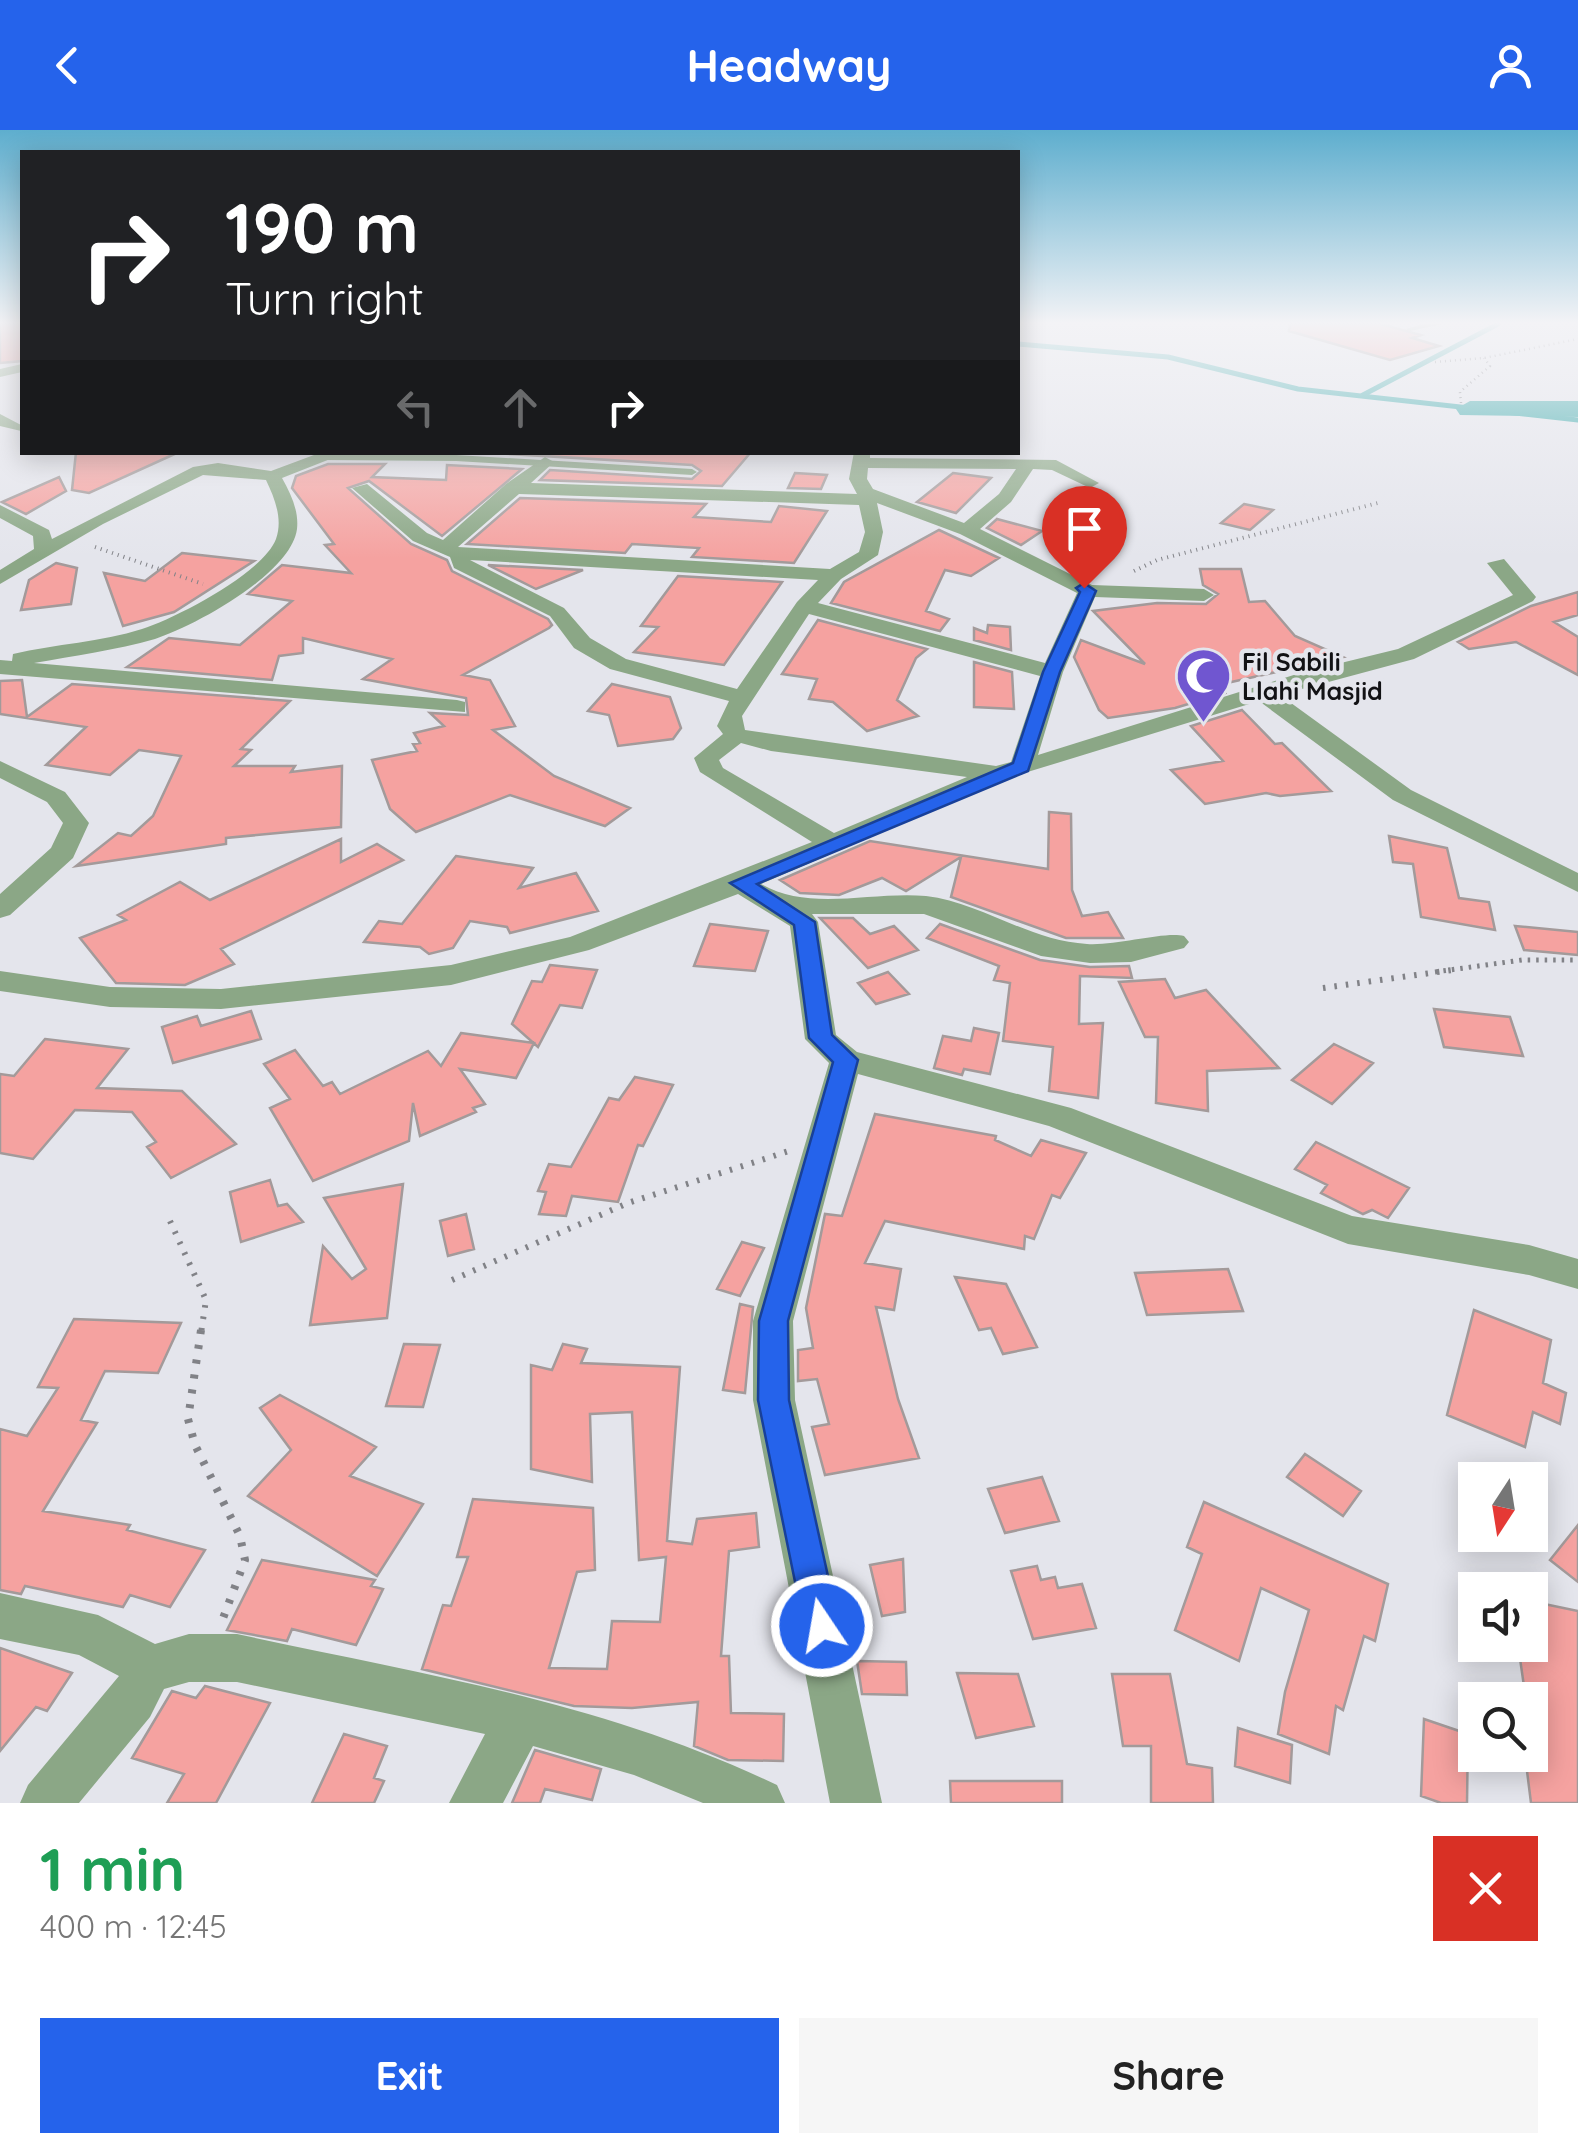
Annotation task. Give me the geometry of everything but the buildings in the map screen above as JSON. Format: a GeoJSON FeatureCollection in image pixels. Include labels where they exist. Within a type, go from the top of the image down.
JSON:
{"type":"FeatureCollection","features":[{"type":"Feature","properties":{"kind":"street"},"geometry":{"type":"LineString","coordinates":[[197,455],[209,468]]}},
{"type":"Feature","properties":{"kind":"street"},"geometry":{"type":"LineString","coordinates":[[0,534],[43,542],[63,540],[141,496],[209,468],[272,476],[333,455]]}},
{"type":"Feature","properties":{"kind":"street"},"geometry":{"type":"LineString","coordinates":[[1009,770],[738,735],[729,726],[730,716],[804,606],[834,575],[868,555],[874,532],[858,480],[861,458],[1056,465],[1090,483]]}},
{"type":"Feature","properties":{"kind":"street"},"geometry":{"type":"LineString","coordinates":[[452,552],[512,488],[545,462]]}},
{"type":"Feature","properties":{"kind":"street"},"geometry":{"type":"LineString","coordinates":[[967,530],[1005,498],[1028,464]]}},
{"type":"Feature","properties":{"kind":"street"},"geometry":{"type":"LineString","coordinates":[[0,666],[152,633],[192,616],[282,547],[288,505],[272,476]]}},
{"type":"Feature","properties":{"kind":"street"},"geometry":{"type":"LineString","coordinates":[[361,488],[420,537],[452,552],[834,575]]}},
{"type":"Feature","properties":{"kind":"street"},"geometry":{"type":"LineString","coordinates":[[512,488],[866,497],[967,530],[1091,590],[1204,595]]}},
{"type":"Feature","properties":{"kind":"street"},"geometry":{"type":"LineString","coordinates":[[0,510],[15,514],[43,542]]}},
{"type":"Feature","properties":{"kind":"street"},"geometry":{"type":"LineString","coordinates":[[0,578],[43,542]]}},
{"type":"Feature","properties":{"kind":"street"},"geometry":{"type":"LineString","coordinates":[[452,552],[461,564],[557,612],[582,643],[618,664],[742,697]]}},
{"type":"Feature","properties":{"kind":"street"},"geometry":{"type":"LineString","coordinates":[[0,981],[110,997],[220,999],[450,976],[579,944],[740,883],[1009,770],[1406,654],[1526,597],[1497,563]]}},
{"type":"Feature","properties":{"kind":"street"},"geometry":{"type":"LineString","coordinates":[[1009,770],[1091,590]]}},
{"type":"Feature","properties":{"kind":"street"},"geometry":{"type":"LineString","coordinates":[[804,606],[1052,672]]}},
{"type":"Feature","properties":{"kind":"street"},"geometry":{"type":"LineString","coordinates":[[0,666],[456,707]]}},
{"type":"Feature","properties":{"kind":"street"},"geometry":{"type":"LineString","coordinates":[[1263,693],[1402,795],[1578,884]]}},
{"type":"Feature","properties":{"kind":"street"},"geometry":{"type":"LineString","coordinates":[[738,735],[706,758],[712,772],[832,843]]}},
{"type":"Feature","properties":{"kind":"street"},"geometry":{"type":"LineString","coordinates":[[0,768],[56,797],[76,823],[64,852],[0,909]]}},
{"type":"Feature","properties":{"kind":"street"},"geometry":{"type":"LineString","coordinates":[[740,883],[784,906],[804,922],[821,1038],[846,1060],[1059,1118],[1348,1230],[1529,1260],[1578,1274]]}},
{"type":"Feature","properties":{"kind":"street"},"geometry":{"type":"LineString","coordinates":[[784,906],[926,906],[1051,950],[1090,954],[1131,953],[1174,942]]}},
{"type":"Feature","properties":{"kind":"street"},"geometry":{"type":"LineString","coordinates":[[846,1060],[774,1321],[774,1400],[856,1803]]}},
{"type":"Feature","properties":{"kind":"street"},"geometry":{"type":"LineString","coordinates":[[0,1616],[108,1640],[134,1654],[148,1670]]}},
{"type":"Feature","properties":{"kind":"street"},"geometry":{"type":"LineString","coordinates":[[148,1670],[207,1656],[521,1718],[605,1740],[728,1787],[758,1803]]}},
{"type":"Feature","properties":{"kind":"street"},"geometry":{"type":"LineString","coordinates":[[46,1803],[133,1700],[148,1670]]}},
{"type":"Feature","properties":{"kind":"street"},"geometry":{"type":"LineString","coordinates":[[475,1803],[521,1718]]}},
{"type":"Feature","properties":{"kind":"lane"},"geometry":{"type":"LineString","coordinates":[[333,455],[545,462],[692,472]]}},
{"type":"Feature","properties":{"kind":"path"},"geometry":{"type":"LineString","coordinates":[[1091,590],[1157,560],[1378,503]]}},
{"type":"Feature","properties":{"kind":"path"},"geometry":{"type":"LineString","coordinates":[[1091,590],[1098,509]]}},
{"type":"Feature","properties":{"kind":"path"},"geometry":{"type":"LineString","coordinates":[[63,540],[108,550],[226,592]]}},
{"type":"Feature","properties":{"kind":"path"},"geometry":{"type":"LineString","coordinates":[[1323,988],[1508,962],[1578,960]]}},
{"type":"Feature","properties":{"kind":"path"},"geometry":{"type":"LineString","coordinates":[[452,1280],[628,1203],[714,1172],[826,1142]]}},
{"type":"Feature","properties":{"kind":"path"},"geometry":{"type":"LineString","coordinates":[[170,1221],[206,1300],[188,1419],[201,1458],[240,1536],[246,1560],[207,1656]]}},
{"type":"Feature","properties":{"kind":"waterway"},"geometry":{"type":"LineString","coordinates":[[1416,402],[1578,420]]}},
{"type":"Feature","properties":{"kind":"waterway"},"geometry":{"type":"LineString","coordinates":[[1470,409],[1578,409]]}},
{"type":"Feature","properties":{"kind":"place","name":"Fil Sabili Llahi Masjid"},"geometry":{"type":"Point","coordinates":[1203,725]}},
{"type":"Feature","properties":{"kind":"route"},"geometry":{"type":"LineString","coordinates":[[822,1626],[774,1400],[774,1321],[846,1060],[821,1038],[804,922],[784,906],[740,883],[996,774],[1022,767],[1052,672],[1081,598],[1088,591],[1084,588]]}}]}
